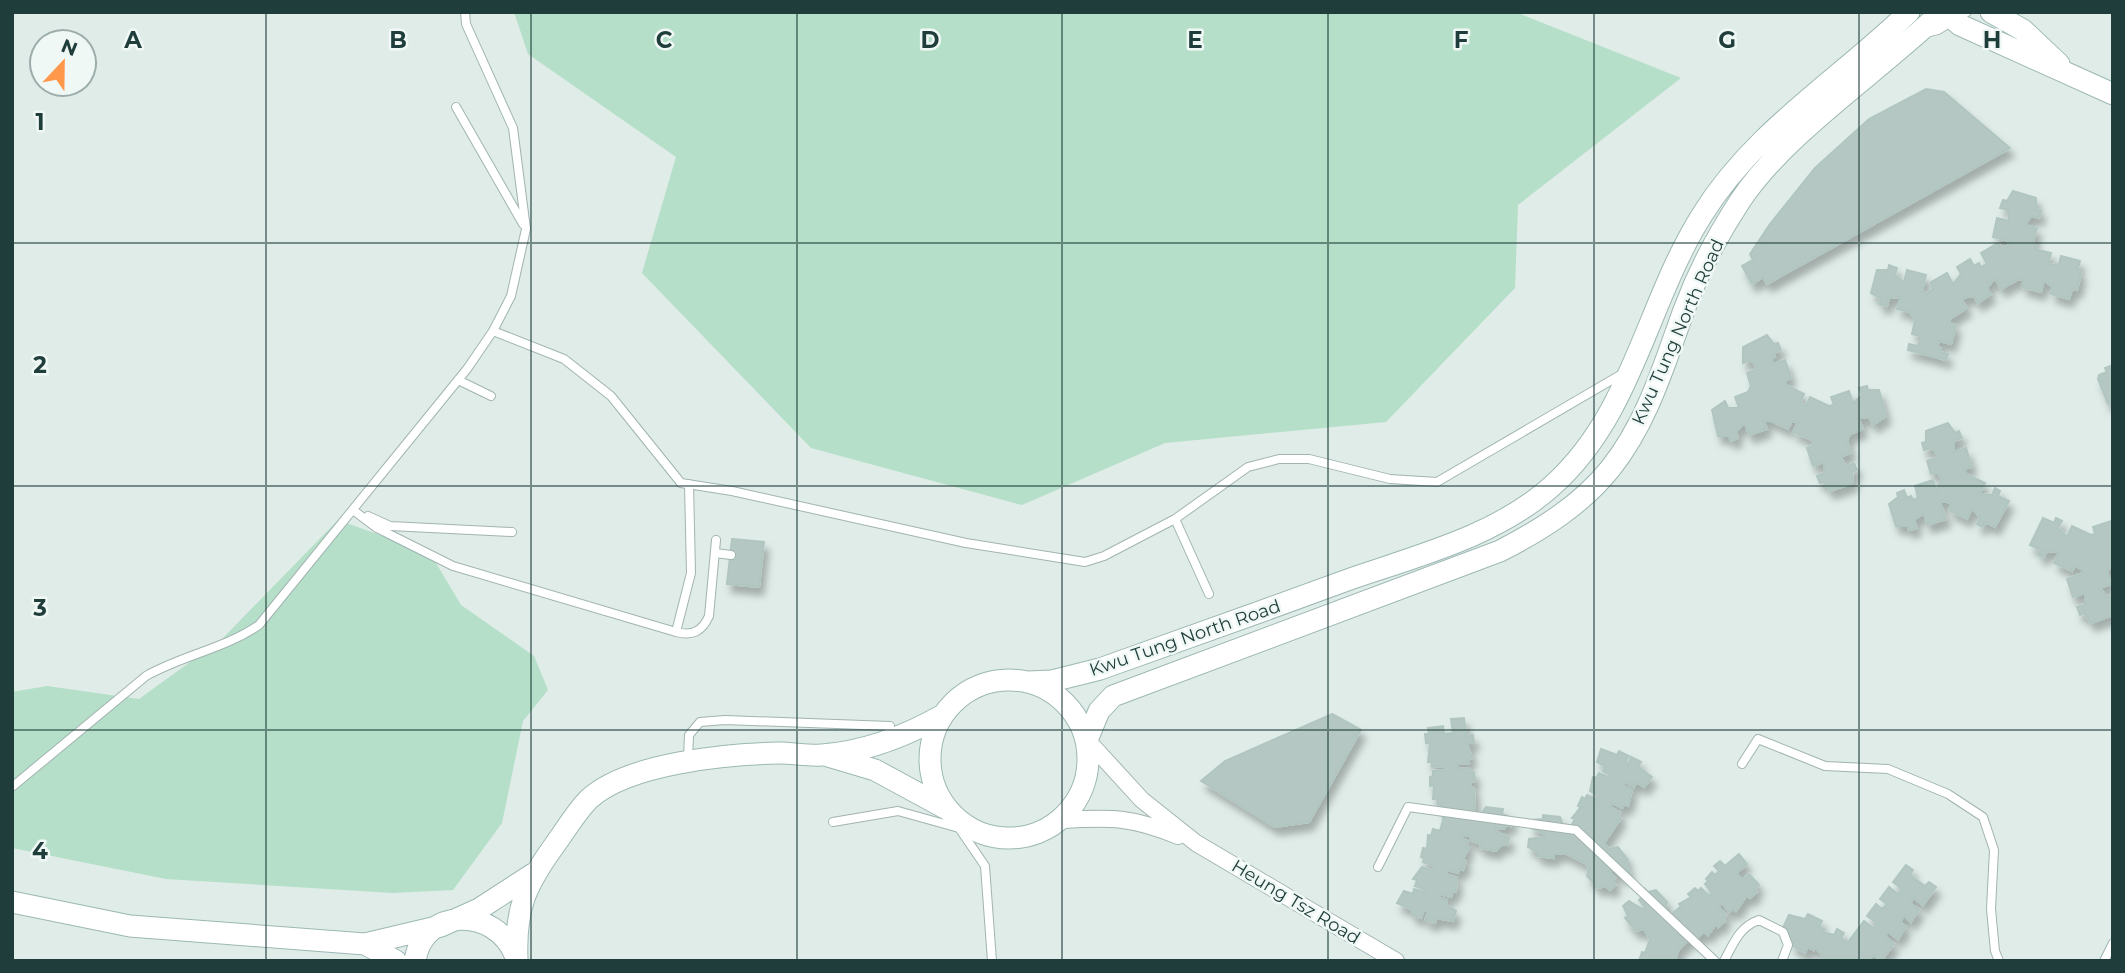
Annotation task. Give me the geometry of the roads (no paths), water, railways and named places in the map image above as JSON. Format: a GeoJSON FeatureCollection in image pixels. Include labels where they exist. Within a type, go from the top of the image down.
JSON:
{"type":"FeatureCollection","features":[{"type":"Feature","properties":{"kind":"main road","name":"Kwu Tung North Road"},"geometry":{"type":"LineString","coordinates":[[517,960],[516,928],[519,909],[534,873],[590,798],[633,776],[689,763],[743,755],[822,755],[892,740],[943,715],[971,689],[1009,680],[1052,681],[1100,669],[1437,548],[1500,521],[1549,489],[1575,465],[1613,410],[1669,274],[1725,180],[1761,139],[1909,12]]}},
{"type":"Feature","properties":{"kind":"main road","name":"Kwu Tung North Road"},"geometry":{"type":"LineString","coordinates":[[1087,740],[1099,711],[1113,696],[1500,551],[1533,534],[1588,492],[1610,468],[1644,414],[1698,276],[1741,199],[1786,149],[1943,12]]}},
{"type":"Feature","properties":{"kind":"main road"},"geometry":{"type":"LineString","coordinates":[[1943,12],[1960,25],[2113,94]]}},
{"type":"Feature","properties":{"kind":"main road"},"geometry":{"type":"LineString","coordinates":[[1991,12],[2023,30],[2071,75]]}},
{"type":"Feature","properties":{"kind":"main road","name":"Kwu Tung North Road"},"geometry":{"type":"LineString","coordinates":[[943,715],[934,732],[930,770],[936,791],[947,809],[962,824],[995,838],[1030,836],[1062,820],[1076,804],[1085,785],[1089,763],[1087,740],[1078,719],[1065,702],[1048,690],[1028,682]]}},
{"type":"Feature","properties":{"kind":"main road","name":"Kwu Tung North Road"},"geometry":{"type":"LineString","coordinates":[[822,755],[875,770],[947,809]]}},
{"type":"Feature","properties":{"kind":"main road","name":"Kwu Tung North Road"},"geometry":{"type":"LineString","coordinates":[[435,928],[479,909],[534,873]]}},
{"type":"Feature","properties":{"kind":"main road"},"geometry":{"type":"LineString","coordinates":[[12,902],[69,916],[146,928],[365,944],[435,928]]}},
{"type":"Feature","properties":{"kind":"main road","name":"Kwu Tung North Road"},"geometry":{"type":"LineString","coordinates":[[435,928],[459,919],[485,922],[500,930],[511,943],[517,960]]}},
{"type":"Feature","properties":{"kind":"main road"},"geometry":{"type":"LineString","coordinates":[[415,961],[423,941],[435,928]]}},
{"type":"Feature","properties":{"kind":"main road"},"geometry":{"type":"LineString","coordinates":[[365,944],[396,961]]}},
{"type":"Feature","properties":{"kind":"street","name":"Heung Tsz Road"},"geometry":{"type":"LineString","coordinates":[[1087,740],[1142,800],[1196,843],[1396,961]]}},
{"type":"Feature","properties":{"kind":"street","name":"Heung Tsz Road"},"geometry":{"type":"LineString","coordinates":[[1062,820],[1122,818],[1143,821],[1196,843]]}},
{"type":"Feature","properties":{"kind":"lane"},"geometry":{"type":"LineString","coordinates":[[12,787],[146,676],[171,662],[236,641],[259,625],[458,380],[493,331],[512,296],[526,229],[513,128],[466,24],[465,12]]}},
{"type":"Feature","properties":{"kind":"lane"},"geometry":{"type":"LineString","coordinates":[[493,331],[565,359],[611,396],[681,483],[966,542],[1085,562],[1104,556],[1175,519],[1248,467],[1279,459],[1309,460],[1391,479],[1437,482],[1621,375],[1627,369],[1667,264],[1704,202],[1746,148],[1797,97],[1891,40],[1938,30],[1967,12]]}},
{"type":"Feature","properties":{"kind":"lane"},"geometry":{"type":"LineString","coordinates":[[456,107],[526,229]]}},
{"type":"Feature","properties":{"kind":"lane"},"geometry":{"type":"LineString","coordinates":[[458,380],[491,396]]}},
{"type":"Feature","properties":{"kind":"lane"},"geometry":{"type":"LineString","coordinates":[[676,632],[691,573],[689,484]]}},
{"type":"Feature","properties":{"kind":"lane"},"geometry":{"type":"LineString","coordinates":[[353,510],[390,526],[512,532]]}},
{"type":"Feature","properties":{"kind":"lane"},"geometry":{"type":"LineString","coordinates":[[353,510],[377,527],[453,566],[676,632],[695,633],[704,627],[709,616],[716,540]]}},
{"type":"Feature","properties":{"kind":"lane"},"geometry":{"type":"LineString","coordinates":[[1175,519],[1209,594]]}},
{"type":"Feature","properties":{"kind":"lane"},"geometry":{"type":"LineString","coordinates":[[715,553],[731,555]]}},
{"type":"Feature","properties":{"kind":"lane"},"geometry":{"type":"LineString","coordinates":[[689,763],[689,735],[700,722],[725,720],[890,726]]}},
{"type":"Feature","properties":{"kind":"lane"},"geometry":{"type":"LineString","coordinates":[[1742,764],[1758,739],[1825,766],[1888,769],[1948,794],[1983,817],[1994,850],[1991,909],[1995,951],[1999,961]]}},
{"type":"Feature","properties":{"kind":"lane"},"geometry":{"type":"LineString","coordinates":[[1378,867],[1408,807],[1576,830],[1716,961]]}},
{"type":"Feature","properties":{"kind":"lane"},"geometry":{"type":"LineString","coordinates":[[833,822],[898,811],[959,828],[985,866],[992,961]]}},
{"type":"Feature","properties":{"kind":"lane"},"geometry":{"type":"LineString","coordinates":[[1724,961],[1738,934],[1747,925],[1759,920],[1783,932],[1788,945],[1782,961]]}},
{"type":"Feature","properties":{"kind":"lane"},"geometry":{"type":"LineString","coordinates":[[2104,961],[2113,943]]}}]}
